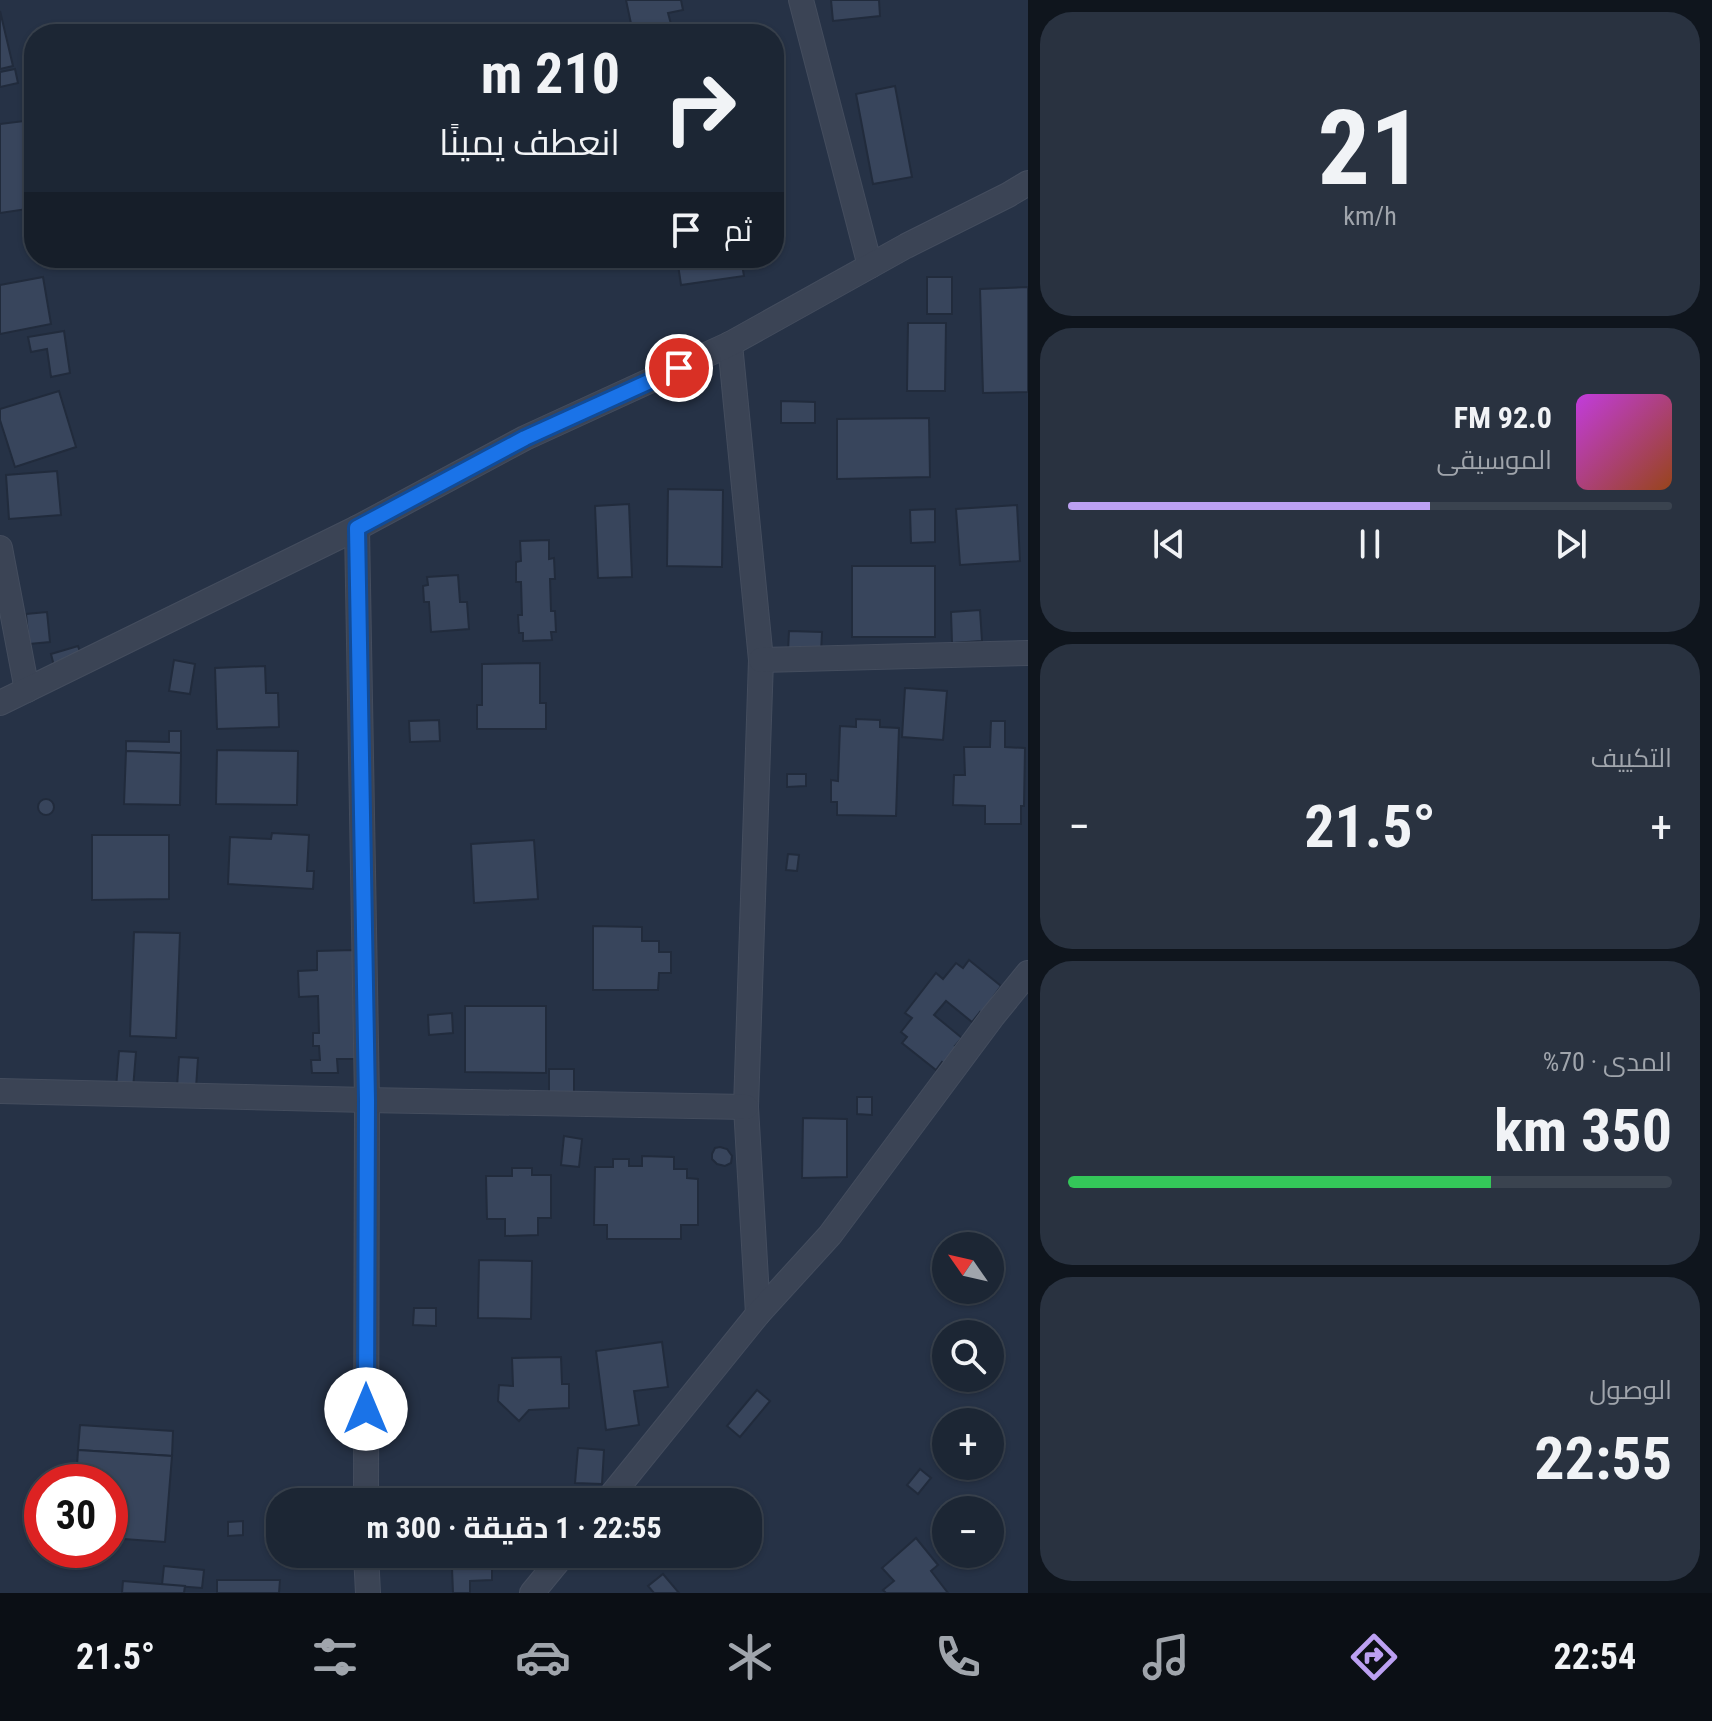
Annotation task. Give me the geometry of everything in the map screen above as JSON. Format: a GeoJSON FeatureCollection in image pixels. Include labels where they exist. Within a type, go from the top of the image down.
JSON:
{"type":"FeatureCollection","features":[{"type":"Feature","properties":{"kind":"street"},"geometry":{"type":"LineString","coordinates":[[801,0],[870,266]]}},
{"type":"Feature","properties":{"kind":"street"},"geometry":{"type":"LineString","coordinates":[[0,703],[357,528],[525,438],[730,344],[1028,183]]}},
{"type":"Feature","properties":{"kind":"street"},"geometry":{"type":"LineString","coordinates":[[730,344],[761,660],[746,1107],[758,1314]]}},
{"type":"Feature","properties":{"kind":"street"},"geometry":{"type":"LineString","coordinates":[[357,528],[367,1100],[366,1488]]}},
{"type":"Feature","properties":{"kind":"street"},"geometry":{"type":"LineString","coordinates":[[0,548],[27,690]]}},
{"type":"Feature","properties":{"kind":"street"},"geometry":{"type":"LineString","coordinates":[[761,660],[1028,653]]}},
{"type":"Feature","properties":{"kind":"street"},"geometry":{"type":"LineString","coordinates":[[617,1488],[758,1314],[830,1235],[1028,973]]}},
{"type":"Feature","properties":{"kind":"street"},"geometry":{"type":"LineString","coordinates":[[0,1091],[746,1107]]}},
{"type":"Feature","properties":{"kind":"street"},"geometry":{"type":"LineString","coordinates":[[367,1568],[368,1593]]}},
{"type":"Feature","properties":{"kind":"street"},"geometry":{"type":"LineString","coordinates":[[532,1593],[553,1568]]}},
{"type":"Feature","properties":{"kind":"building"},"geometry":{"type":"Polygon","coordinates":[[[626,0],[681,0],[683,10],[668,13],[671,24],[631,24],[626,0]]]}},
{"type":"Feature","properties":{"kind":"building"},"geometry":{"type":"Polygon","coordinates":[[[831,0],[879,0],[880,16],[833,21],[831,0]]]}},
{"type":"Feature","properties":{"kind":"building"},"geometry":{"type":"Polygon","coordinates":[[[0,11],[13,66],[0,69],[0,11]]]}},
{"type":"Feature","properties":{"kind":"building"},"geometry":{"type":"Polygon","coordinates":[[[15,69],[18,83],[0,87],[0,72],[15,69]]]}},
{"type":"Feature","properties":{"kind":"building"},"geometry":{"type":"Polygon","coordinates":[[[895,86],[912,177],[873,184],[856,94],[895,86]]]}},
{"type":"Feature","properties":{"kind":"building"},"geometry":{"type":"Polygon","coordinates":[[[24,121],[24,209],[0,213],[0,124],[24,121]]]}},
{"type":"Feature","properties":{"kind":"building"},"geometry":{"type":"Polygon","coordinates":[[[678,268],[743,268],[744,276],[681,285],[678,268]]]}},
{"type":"Feature","properties":{"kind":"building"},"geometry":{"type":"Polygon","coordinates":[[[43,277],[51,324],[0,334],[0,285],[43,277]]]}},
{"type":"Feature","properties":{"kind":"building"},"geometry":{"type":"Polygon","coordinates":[[[927,277],[952,277],[952,314],[927,314],[927,277]]]}},
{"type":"Feature","properties":{"kind":"building"},"geometry":{"type":"Polygon","coordinates":[[[1028,287],[1028,392],[983,393],[980,289],[1028,287]]]}},
{"type":"Feature","properties":{"kind":"building"},"geometry":{"type":"Polygon","coordinates":[[[908,323],[946,323],[945,391],[907,391],[908,323]]]}},
{"type":"Feature","properties":{"kind":"building"},"geometry":{"type":"Polygon","coordinates":[[[64,331],[70,373],[51,377],[47,349],[31,352],[28,337],[64,331]]]}},
{"type":"Feature","properties":{"kind":"building"},"geometry":{"type":"Polygon","coordinates":[[[59,391],[76,447],[15,467],[0,420],[0,409],[59,391]]]}},
{"type":"Feature","properties":{"kind":"building"},"geometry":{"type":"Polygon","coordinates":[[[781,401],[815,402],[815,423],[781,423],[781,401]]]}},
{"type":"Feature","properties":{"kind":"building"},"geometry":{"type":"Polygon","coordinates":[[[929,418],[930,477],[837,479],[837,419],[929,418]]]}},
{"type":"Feature","properties":{"kind":"building"},"geometry":{"type":"Polygon","coordinates":[[[57,471],[61,515],[9,519],[6,475],[57,471]]]}},
{"type":"Feature","properties":{"kind":"building"},"geometry":{"type":"Polygon","coordinates":[[[668,489],[723,490],[722,567],[667,566],[668,489]]]}},
{"type":"Feature","properties":{"kind":"building"},"geometry":{"type":"Polygon","coordinates":[[[629,504],[632,577],[598,578],[595,506],[629,504]]]}},
{"type":"Feature","properties":{"kind":"building"},"geometry":{"type":"Polygon","coordinates":[[[1017,505],[1020,561],[960,565],[956,509],[1017,505]]]}},
{"type":"Feature","properties":{"kind":"building"},"geometry":{"type":"Polygon","coordinates":[[[935,509],[935,542],[911,543],[910,510],[935,509]]]}},
{"type":"Feature","properties":{"kind":"building"},"geometry":{"type":"Polygon","coordinates":[[[549,540],[549,559],[554,558],[555,579],[550,579],[551,611],[555,611],[556,632],[551,632],[552,640],[523,641],[523,633],[519,633],[518,615],[522,615],[521,582],[516,582],[516,562],[521,561],[520,541],[549,540]]]}},
{"type":"Feature","properties":{"kind":"building"},"geometry":{"type":"Polygon","coordinates":[[[852,566],[935,566],[935,637],[852,637],[852,566]]]}},
{"type":"Feature","properties":{"kind":"building"},"geometry":{"type":"Polygon","coordinates":[[[458,575],[460,602],[467,602],[469,629],[431,632],[429,602],[424,602],[423,586],[428,585],[427,577],[458,575]]]}},
{"type":"Feature","properties":{"kind":"building"},"geometry":{"type":"Polygon","coordinates":[[[980,610],[982,641],[952,643],[951,612],[980,610]]]}},
{"type":"Feature","properties":{"kind":"building"},"geometry":{"type":"Polygon","coordinates":[[[47,612],[50,642],[29,644],[26,614],[47,612]]]}},
{"type":"Feature","properties":{"kind":"building"},"geometry":{"type":"Polygon","coordinates":[[[789,631],[822,632],[821,653],[788,652],[789,631]]]}},
{"type":"Feature","properties":{"kind":"building"},"geometry":{"type":"Polygon","coordinates":[[[78,646],[82,658],[54,666],[51,654],[78,646]]]}},
{"type":"Feature","properties":{"kind":"building"},"geometry":{"type":"Polygon","coordinates":[[[174,660],[195,664],[190,694],[169,691],[174,660]]]}},
{"type":"Feature","properties":{"kind":"building"},"geometry":{"type":"Polygon","coordinates":[[[540,663],[540,703],[546,703],[546,729],[477,729],[477,705],[482,705],[482,664],[540,663]]]}},
{"type":"Feature","properties":{"kind":"building"},"geometry":{"type":"Polygon","coordinates":[[[265,666],[266,693],[278,693],[279,727],[217,729],[215,668],[265,666]]]}},
{"type":"Feature","properties":{"kind":"building"},"geometry":{"type":"Polygon","coordinates":[[[905,688],[947,691],[943,740],[902,737],[905,688]]]}},
{"type":"Feature","properties":{"kind":"building"},"geometry":{"type":"Polygon","coordinates":[[[856,719],[880,720],[880,727],[899,728],[896,816],[837,815],[837,802],[831,802],[831,780],[838,781],[840,726],[856,727],[856,719]]]}},
{"type":"Feature","properties":{"kind":"building"},"geometry":{"type":"Polygon","coordinates":[[[439,720],[440,741],[410,742],[409,721],[439,720]]]}},
{"type":"Feature","properties":{"kind":"building"},"geometry":{"type":"Polygon","coordinates":[[[991,721],[1005,721],[1005,747],[1025,748],[1021,824],[985,824],[985,806],[953,805],[954,775],[965,775],[964,747],[990,747],[991,721]]]}},
{"type":"Feature","properties":{"kind":"building"},"geometry":{"type":"Polygon","coordinates":[[[169,731],[181,731],[181,753],[126,751],[126,741],[169,742],[169,731]]]}},
{"type":"Feature","properties":{"kind":"building"},"geometry":{"type":"Polygon","coordinates":[[[217,750],[298,751],[297,805],[216,804],[217,750]]]}},
{"type":"Feature","properties":{"kind":"building"},"geometry":{"type":"Polygon","coordinates":[[[126,751],[181,753],[180,805],[124,804],[126,751]]]}},
{"type":"Feature","properties":{"kind":"building"},"geometry":{"type":"Polygon","coordinates":[[[787,774],[806,774],[806,786],[787,787],[787,774]]]}},
{"type":"Feature","properties":{"kind":"building"},"geometry":{"type":"Polygon","coordinates":[[[46,799],[52,801],[52,813],[46,815],[40,813],[38,807],[40,801],[46,799]]]}},
{"type":"Feature","properties":{"kind":"building"},"geometry":{"type":"Polygon","coordinates":[[[272,833],[309,835],[307,871],[314,871],[313,889],[228,884],[230,837],[271,839],[272,833]]]}},
{"type":"Feature","properties":{"kind":"building"},"geometry":{"type":"Polygon","coordinates":[[[92,835],[169,835],[169,899],[92,900],[92,835]]]}},
{"type":"Feature","properties":{"kind":"building"},"geometry":{"type":"Polygon","coordinates":[[[534,840],[538,899],[474,903],[471,844],[534,840]]]}},
{"type":"Feature","properties":{"kind":"building"},"geometry":{"type":"Polygon","coordinates":[[[788,854],[799,855],[797,871],[786,870],[788,854]]]}},
{"type":"Feature","properties":{"kind":"building"},"geometry":{"type":"Polygon","coordinates":[[[593,926],[642,927],[642,941],[659,941],[659,952],[671,952],[671,973],[659,973],[658,990],[593,990],[593,926]]]}},
{"type":"Feature","properties":{"kind":"building"},"geometry":{"type":"Polygon","coordinates":[[[134,932],[180,933],[176,1038],[130,1036],[134,932]]]}},
{"type":"Feature","properties":{"kind":"building"},"geometry":{"type":"Polygon","coordinates":[[[353,950],[355,1059],[337,1059],[338,1073],[312,1073],[311,1060],[320,1060],[319,1046],[313,1046],[313,1033],[319,1033],[318,996],[299,997],[298,971],[317,970],[317,951],[353,950]]]}},
{"type":"Feature","properties":{"kind":"building"},"geometry":{"type":"Polygon","coordinates":[[[969,960],[1001,986],[993,997],[999,1002],[986,1018],[980,1012],[972,1022],[946,1001],[934,1015],[962,1038],[955,1046],[961,1051],[949,1067],[942,1062],[936,1070],[902,1043],[907,1037],[901,1032],[912,1018],[905,1013],[936,973],[943,979],[956,963],[963,968],[969,960]]]}},
{"type":"Feature","properties":{"kind":"building"},"geometry":{"type":"Polygon","coordinates":[[[465,1006],[546,1006],[546,1073],[465,1072],[465,1006]]]}},
{"type":"Feature","properties":{"kind":"building"},"geometry":{"type":"Polygon","coordinates":[[[452,1013],[453,1033],[429,1035],[428,1015],[452,1013]]]}},
{"type":"Feature","properties":{"kind":"building"},"geometry":{"type":"Polygon","coordinates":[[[119,1051],[136,1052],[133,1089],[116,1088],[119,1051]]]}},
{"type":"Feature","properties":{"kind":"building"},"geometry":{"type":"Polygon","coordinates":[[[179,1057],[198,1058],[196,1088],[177,1087],[179,1057]]]}},
{"type":"Feature","properties":{"kind":"building"},"geometry":{"type":"Polygon","coordinates":[[[549,1069],[574,1069],[574,1094],[549,1095],[549,1069]]]}},
{"type":"Feature","properties":{"kind":"building"},"geometry":{"type":"Polygon","coordinates":[[[857,1097],[872,1097],[872,1115],[857,1114],[857,1097]]]}},
{"type":"Feature","properties":{"kind":"building"},"geometry":{"type":"Polygon","coordinates":[[[803,1118],[847,1119],[847,1177],[802,1178],[803,1118]]]}},
{"type":"Feature","properties":{"kind":"building"},"geometry":{"type":"Polygon","coordinates":[[[564,1136],[582,1139],[579,1167],[561,1165],[564,1136]]]}},
{"type":"Feature","properties":{"kind":"building"},"geometry":{"type":"Polygon","coordinates":[[[715,1148],[727,1149],[732,1156],[731,1163],[725,1166],[712,1159],[715,1148]]]}},
{"type":"Feature","properties":{"kind":"building"},"geometry":{"type":"Polygon","coordinates":[[[642,1156],[674,1157],[674,1169],[687,1169],[687,1178],[698,1179],[698,1225],[681,1225],[681,1239],[607,1239],[607,1225],[594,1225],[595,1167],[613,1167],[613,1159],[629,1159],[629,1166],[642,1166],[642,1156]]]}},
{"type":"Feature","properties":{"kind":"building"},"geometry":{"type":"Polygon","coordinates":[[[512,1168],[532,1168],[532,1175],[551,1175],[551,1218],[538,1218],[538,1235],[505,1236],[505,1219],[487,1219],[486,1176],[512,1176],[512,1168]]]}},
{"type":"Feature","properties":{"kind":"building"},"geometry":{"type":"Polygon","coordinates":[[[479,1260],[532,1261],[531,1319],[478,1318],[479,1260]]]}},
{"type":"Feature","properties":{"kind":"building"},"geometry":{"type":"Polygon","coordinates":[[[414,1308],[436,1308],[436,1326],[413,1325],[414,1308]]]}},
{"type":"Feature","properties":{"kind":"building"},"geometry":{"type":"Polygon","coordinates":[[[662,1342],[668,1387],[634,1391],[639,1425],[606,1430],[596,1351],[662,1342]]]}},
{"type":"Feature","properties":{"kind":"building"},"geometry":{"type":"Polygon","coordinates":[[[561,1357],[562,1384],[569,1384],[569,1408],[529,1410],[519,1421],[498,1401],[499,1385],[513,1386],[512,1358],[561,1357]]]}},
{"type":"Feature","properties":{"kind":"building"},"geometry":{"type":"Polygon","coordinates":[[[757,1390],[770,1401],[740,1437],[727,1426],[757,1390]]]}},
{"type":"Feature","properties":{"kind":"building"},"geometry":{"type":"Polygon","coordinates":[[[80,1425],[173,1431],[172,1456],[78,1450],[80,1425]]]}},
{"type":"Feature","properties":{"kind":"building"},"geometry":{"type":"Polygon","coordinates":[[[578,1448],[604,1450],[602,1484],[575,1483],[578,1448]]]}},
{"type":"Feature","properties":{"kind":"building"},"geometry":{"type":"Polygon","coordinates":[[[78,1450],[172,1456],[165,1542],[128,1539],[128,1464],[77,1464],[78,1450]]]}},
{"type":"Feature","properties":{"kind":"building"},"geometry":{"type":"Polygon","coordinates":[[[920,1469],[931,1478],[918,1494],[907,1485],[920,1469]]]}},
{"type":"Feature","properties":{"kind":"building"},"geometry":{"type":"Polygon","coordinates":[[[243,1521],[243,1535],[228,1536],[228,1522],[243,1521]]]}},
{"type":"Feature","properties":{"kind":"building"},"geometry":{"type":"Polygon","coordinates":[[[916,1538],[932,1558],[932,1568],[934,1568],[931,1571],[948,1593],[886,1593],[883,1590],[894,1581],[882,1568],[916,1538]]]}},
{"type":"Feature","properties":{"kind":"building"},"geometry":{"type":"Polygon","coordinates":[[[164,1566],[204,1570],[202,1588],[162,1585],[164,1566]]]}},
{"type":"Feature","properties":{"kind":"building"},"geometry":{"type":"Polygon","coordinates":[[[452,1568],[492,1568],[492,1580],[470,1581],[470,1593],[453,1593],[452,1568]]]}},
{"type":"Feature","properties":{"kind":"building"},"geometry":{"type":"Polygon","coordinates":[[[663,1574],[679,1593],[654,1593],[648,1586],[663,1574]]]}},
{"type":"Feature","properties":{"kind":"building"},"geometry":{"type":"Polygon","coordinates":[[[217,1580],[280,1580],[279,1593],[217,1593],[217,1580]]]}},
{"type":"Feature","properties":{"kind":"building"},"geometry":{"type":"Polygon","coordinates":[[[123,1581],[185,1586],[184,1593],[122,1593],[123,1581]]]}},
{"type":"Feature","properties":{"kind":"route"},"geometry":{"type":"LineString","coordinates":[[366,1409],[367,1100],[357,528],[525,438],[679,368]]}}]}
